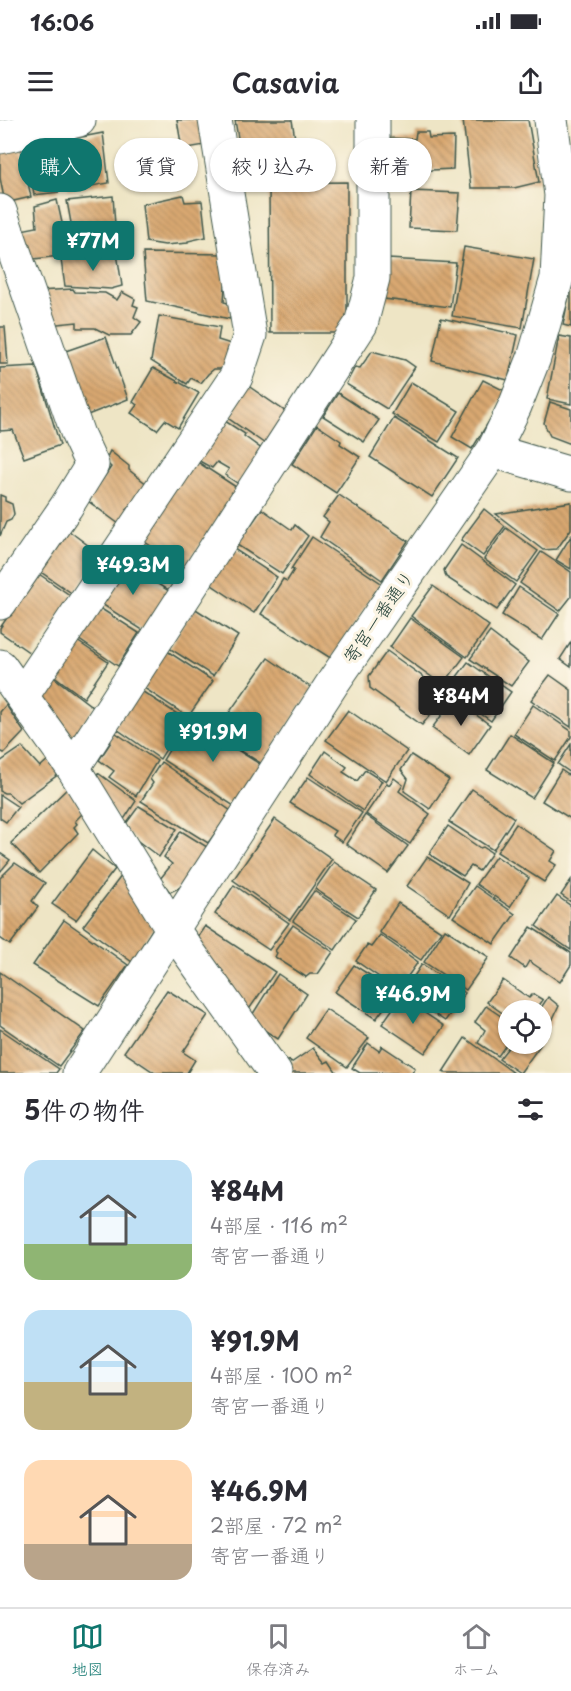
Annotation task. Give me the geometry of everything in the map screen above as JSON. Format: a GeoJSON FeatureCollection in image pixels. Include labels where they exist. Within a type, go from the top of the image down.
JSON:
{"type":"FeatureCollection","features":[{"type":"Feature","properties":{"kind":"street"},"geometry":{"type":"LineString","coordinates":[[0,137],[79,120]]}},
{"type":"Feature","properties":{"kind":"street"},"geometry":{"type":"LineString","coordinates":[[22,696],[236,377],[250,335],[215,120]]}},
{"type":"Feature","properties":{"kind":"street"},"geometry":{"type":"LineString","coordinates":[[73,768],[362,324],[373,278],[373,120]]}},
{"type":"Feature","properties":{"kind":"street","name":"寄宮一番通り"},"geometry":{"type":"LineString","coordinates":[[79,1073],[334,681],[493,452],[534,358],[556,278],[561,195],[551,120]]}},
{"type":"Feature","properties":{"kind":"street"},"geometry":{"type":"LineString","coordinates":[[0,211],[78,435],[92,465],[0,603]]}},
{"type":"Feature","properties":{"kind":"street"},"geometry":{"type":"LineString","coordinates":[[493,452],[571,474]]}},
{"type":"Feature","properties":{"kind":"street"},"geometry":{"type":"LineString","coordinates":[[0,666],[73,768],[173,930],[275,1073]]}},
{"type":"Feature","properties":{"kind":"building"},"geometry":{"type":"Polygon","coordinates":[[[177,120],[202,120],[205,145],[198,146],[198,138],[180,138],[177,120]]]}},
{"type":"Feature","properties":{"kind":"building"},"geometry":{"type":"Polygon","coordinates":[[[235,120],[292,120],[295,138],[238,138],[235,120]]]}},
{"type":"Feature","properties":{"kind":"building"},"geometry":{"type":"Polygon","coordinates":[[[463,120],[528,120],[539,182],[514,188],[471,188],[463,120]]]}},
{"type":"Feature","properties":{"kind":"building"},"geometry":{"type":"Polygon","coordinates":[[[416,132],[428,132],[429,138],[415,138],[416,132]]]}},
{"type":"Feature","properties":{"kind":"building"},"geometry":{"type":"Polygon","coordinates":[[[103,133],[109,183],[102,184],[102,138],[77,138],[103,133]]]}},
{"type":"Feature","properties":{"kind":"building"},"geometry":{"type":"Polygon","coordinates":[[[454,137],[453,169],[432,170],[432,138],[429,138],[454,137]]]}},
{"type":"Feature","properties":{"kind":"building"},"geometry":{"type":"Polygon","coordinates":[[[18,144],[18,192],[30,192],[31,197],[5,203],[0,178],[0,148],[18,144]]]}},
{"type":"Feature","properties":{"kind":"building"},"geometry":{"type":"Polygon","coordinates":[[[336,182],[347,182],[347,333],[270,333],[269,192],[336,192],[336,182]]]}},
{"type":"Feature","properties":{"kind":"building"},"geometry":{"type":"Polygon","coordinates":[[[33,192],[59,192],[34,195],[33,192]]]}},
{"type":"Feature","properties":{"kind":"building"},"geometry":{"type":"Polygon","coordinates":[[[411,192],[460,193],[457,230],[409,228],[411,192]]]}},
{"type":"Feature","properties":{"kind":"building"},"geometry":{"type":"Polygon","coordinates":[[[183,195],[185,202],[202,201],[206,237],[188,241],[188,243],[165,245],[146,242],[142,204],[183,195]]]}},
{"type":"Feature","properties":{"kind":"building"},"geometry":{"type":"Polygon","coordinates":[[[113,196],[116,240],[75,245],[67,201],[113,196]]]}},
{"type":"Feature","properties":{"kind":"building"},"geometry":{"type":"Polygon","coordinates":[[[57,200],[69,255],[25,260],[21,230],[37,227],[35,206],[57,200]]]}},
{"type":"Feature","properties":{"kind":"building"},"geometry":{"type":"Polygon","coordinates":[[[464,247],[534,259],[522,328],[452,316],[464,247]]]}},
{"type":"Feature","properties":{"kind":"building"},"geometry":{"type":"Polygon","coordinates":[[[117,253],[122,286],[111,289],[65,286],[61,260],[117,253]]]}},
{"type":"Feature","properties":{"kind":"building"},"geometry":{"type":"Polygon","coordinates":[[[143,253],[227,254],[224,302],[231,304],[230,319],[147,301],[143,253]]]}},
{"type":"Feature","properties":{"kind":"building"},"geometry":{"type":"Polygon","coordinates":[[[388,259],[456,263],[450,307],[384,299],[388,259]]]}},
{"type":"Feature","properties":{"kind":"building"},"geometry":{"type":"Polygon","coordinates":[[[73,289],[75,292],[105,293],[117,300],[122,292],[135,299],[133,305],[138,307],[134,317],[141,322],[131,335],[109,335],[95,328],[77,328],[77,322],[48,325],[38,291],[73,289]]]}},
{"type":"Feature","properties":{"kind":"building"},"geometry":{"type":"Polygon","coordinates":[[[571,291],[571,327],[563,325],[571,291]]]}},
{"type":"Feature","properties":{"kind":"building"},"geometry":{"type":"Polygon","coordinates":[[[159,316],[220,327],[218,340],[237,346],[226,369],[214,369],[201,383],[191,378],[187,384],[151,361],[159,316]]]}},
{"type":"Feature","properties":{"kind":"building"},"geometry":{"type":"Polygon","coordinates":[[[441,318],[518,335],[508,380],[432,361],[441,318]]]}},
{"type":"Feature","properties":{"kind":"building"},"geometry":{"type":"Polygon","coordinates":[[[0,327],[5,327],[8,364],[0,364],[0,327]]]}},
{"type":"Feature","properties":{"kind":"building"},"geometry":{"type":"Polygon","coordinates":[[[559,336],[571,338],[571,404],[547,399],[559,336]]]}},
{"type":"Feature","properties":{"kind":"building"},"geometry":{"type":"Polygon","coordinates":[[[106,337],[128,399],[80,418],[57,354],[106,337]]]}},
{"type":"Feature","properties":{"kind":"building"},"geometry":{"type":"Polygon","coordinates":[[[372,351],[405,360],[415,367],[387,409],[346,384],[355,367],[360,368],[372,351]]]}},
{"type":"Feature","properties":{"kind":"building"},"geometry":{"type":"Polygon","coordinates":[[[36,366],[60,445],[24,458],[13,430],[0,431],[0,368],[36,366]]]}},
{"type":"Feature","properties":{"kind":"building"},"geometry":{"type":"Polygon","coordinates":[[[153,368],[199,393],[178,428],[165,420],[157,430],[131,413],[137,405],[133,402],[153,368]]]}},
{"type":"Feature","properties":{"kind":"building"},"geometry":{"type":"Polygon","coordinates":[[[483,380],[507,392],[472,449],[452,437],[483,380]]]}},
{"type":"Feature","properties":{"kind":"building"},"geometry":{"type":"Polygon","coordinates":[[[411,382],[459,411],[439,442],[392,414],[411,382]]]}},
{"type":"Feature","properties":{"kind":"building"},"geometry":{"type":"Polygon","coordinates":[[[244,383],[289,414],[268,446],[222,414],[244,383]]]}},
{"type":"Feature","properties":{"kind":"building"},"geometry":{"type":"Polygon","coordinates":[[[338,393],[379,420],[364,442],[323,416],[338,393]]]}},
{"type":"Feature","properties":{"kind":"building"},"geometry":{"type":"Polygon","coordinates":[[[550,402],[571,409],[571,444],[550,436],[544,423],[550,402]]]}},
{"type":"Feature","properties":{"kind":"building"},"geometry":{"type":"Polygon","coordinates":[[[394,418],[458,458],[432,497],[370,457],[394,418]]]}},
{"type":"Feature","properties":{"kind":"building"},"geometry":{"type":"Polygon","coordinates":[[[222,419],[245,434],[244,436],[263,450],[240,485],[225,475],[229,469],[217,462],[212,468],[194,458],[222,419]]]}},
{"type":"Feature","properties":{"kind":"building"},"geometry":{"type":"Polygon","coordinates":[[[317,425],[360,457],[336,493],[292,464],[317,425]]]}},
{"type":"Feature","properties":{"kind":"building"},"geometry":{"type":"Polygon","coordinates":[[[110,451],[148,485],[119,524],[88,501],[111,467],[105,461],[110,451]]]}},
{"type":"Feature","properties":{"kind":"building"},"geometry":{"type":"Polygon","coordinates":[[[193,459],[239,489],[184,568],[136,536],[193,459]]]}},
{"type":"Feature","properties":{"kind":"building"},"geometry":{"type":"Polygon","coordinates":[[[0,495],[12,504],[14,514],[11,520],[6,522],[0,536],[0,495]]]}},
{"type":"Feature","properties":{"kind":"building"},"geometry":{"type":"Polygon","coordinates":[[[339,495],[408,541],[382,580],[320,537],[329,522],[323,517],[339,495]]]}},
{"type":"Feature","properties":{"kind":"building"},"geometry":{"type":"Polygon","coordinates":[[[571,502],[571,529],[557,549],[543,550],[496,514],[571,502]]]}},
{"type":"Feature","properties":{"kind":"building"},"geometry":{"type":"Polygon","coordinates":[[[262,509],[292,530],[295,525],[308,536],[282,574],[237,545],[262,509]]]}},
{"type":"Feature","properties":{"kind":"building"},"geometry":{"type":"Polygon","coordinates":[[[484,509],[505,526],[483,556],[461,540],[484,509]]]}},
{"type":"Feature","properties":{"kind":"building"},"geometry":{"type":"Polygon","coordinates":[[[65,528],[101,555],[73,594],[35,568],[65,528]]]}},
{"type":"Feature","properties":{"kind":"building"},"geometry":{"type":"Polygon","coordinates":[[[506,528],[538,551],[516,582],[484,559],[506,528]]]}},
{"type":"Feature","properties":{"kind":"building"},"geometry":{"type":"Polygon","coordinates":[[[571,536],[571,569],[556,560],[571,536]]]}},
{"type":"Feature","properties":{"kind":"building"},"geometry":{"type":"Polygon","coordinates":[[[312,537],[381,583],[332,659],[261,614],[283,579],[287,581],[294,570],[291,569],[312,537]]]}},
{"type":"Feature","properties":{"kind":"building"},"geometry":{"type":"Polygon","coordinates":[[[461,545],[515,585],[497,610],[446,577],[444,570],[461,545]]]}},
{"type":"Feature","properties":{"kind":"building"},"geometry":{"type":"Polygon","coordinates":[[[234,549],[277,577],[254,613],[209,583],[234,549]]]}},
{"type":"Feature","properties":{"kind":"building"},"geometry":{"type":"Polygon","coordinates":[[[541,552],[571,572],[571,597],[560,611],[520,583],[541,552]]]}},
{"type":"Feature","properties":{"kind":"building"},"geometry":{"type":"Polygon","coordinates":[[[123,562],[169,591],[144,631],[97,601],[123,562]]]}},
{"type":"Feature","properties":{"kind":"building"},"geometry":{"type":"Polygon","coordinates":[[[33,570],[74,598],[33,655],[0,632],[0,628],[20,599],[33,570]]]}},
{"type":"Feature","properties":{"kind":"building"},"geometry":{"type":"Polygon","coordinates":[[[433,586],[489,626],[467,657],[411,616],[433,586]]]}},
{"type":"Feature","properties":{"kind":"building"},"geometry":{"type":"Polygon","coordinates":[[[519,587],[559,614],[542,640],[502,615],[519,587]]]}},
{"type":"Feature","properties":{"kind":"building"},"geometry":{"type":"Polygon","coordinates":[[[92,603],[139,633],[118,666],[72,635],[92,603]]]}},
{"type":"Feature","properties":{"kind":"building"},"geometry":{"type":"Polygon","coordinates":[[[194,608],[238,636],[213,676],[169,648],[194,608]]]}},
{"type":"Feature","properties":{"kind":"building"},"geometry":{"type":"Polygon","coordinates":[[[410,618],[464,657],[443,685],[390,647],[410,618]]]}},
{"type":"Feature","properties":{"kind":"building"},"geometry":{"type":"Polygon","coordinates":[[[490,632],[529,662],[511,686],[470,659],[490,632]]]}},
{"type":"Feature","properties":{"kind":"building"},"geometry":{"type":"Polygon","coordinates":[[[71,637],[108,662],[84,698],[49,672],[71,637]]]}},
{"type":"Feature","properties":{"kind":"building"},"geometry":{"type":"Polygon","coordinates":[[[571,642],[571,667],[560,659],[571,642]]]}},
{"type":"Feature","properties":{"kind":"building"},"geometry":{"type":"Polygon","coordinates":[[[164,649],[213,681],[188,717],[141,686],[164,649]]]}},
{"type":"Feature","properties":{"kind":"building"},"geometry":{"type":"Polygon","coordinates":[[[387,651],[447,694],[422,725],[370,688],[369,676],[387,651]]]}},
{"type":"Feature","properties":{"kind":"building"},"geometry":{"type":"Polygon","coordinates":[[[268,658],[313,689],[262,764],[214,734],[268,658]]]}},
{"type":"Feature","properties":{"kind":"building"},"geometry":{"type":"Polygon","coordinates":[[[468,662],[511,692],[491,721],[447,690],[468,662]]]}},
{"type":"Feature","properties":{"kind":"building"},"geometry":{"type":"Polygon","coordinates":[[[48,673],[94,708],[67,746],[31,698],[48,673]]]}},
{"type":"Feature","properties":{"kind":"building"},"geometry":{"type":"Polygon","coordinates":[[[550,675],[571,690],[571,727],[531,700],[550,675]]]}},
{"type":"Feature","properties":{"kind":"building"},"geometry":{"type":"Polygon","coordinates":[[[140,690],[185,719],[160,759],[114,727],[140,690]]]}},
{"type":"Feature","properties":{"kind":"building"},"geometry":{"type":"Polygon","coordinates":[[[454,699],[490,725],[469,755],[432,728],[454,699]]]}},
{"type":"Feature","properties":{"kind":"building"},"geometry":{"type":"Polygon","coordinates":[[[6,705],[24,732],[4,753],[0,751],[0,712],[6,705]]]}},
{"type":"Feature","properties":{"kind":"building"},"geometry":{"type":"Polygon","coordinates":[[[533,705],[571,731],[571,737],[555,761],[514,734],[533,705]]]}},
{"type":"Feature","properties":{"kind":"building"},"geometry":{"type":"Polygon","coordinates":[[[348,710],[407,751],[386,781],[326,740],[348,710]]]}},
{"type":"Feature","properties":{"kind":"building"},"geometry":{"type":"Polygon","coordinates":[[[188,719],[263,766],[237,808],[163,760],[188,719]]]}},
{"type":"Feature","properties":{"kind":"building"},"geometry":{"type":"Polygon","coordinates":[[[113,731],[157,761],[136,796],[109,777],[114,771],[99,760],[111,742],[107,739],[113,731]]]}},
{"type":"Feature","properties":{"kind":"building"},"geometry":{"type":"Polygon","coordinates":[[[510,734],[554,763],[532,798],[487,770],[510,734]]]}},
{"type":"Feature","properties":{"kind":"building"},"geometry":{"type":"Polygon","coordinates":[[[571,744],[571,773],[558,764],[571,744]]]}},
{"type":"Feature","properties":{"kind":"building"},"geometry":{"type":"Polygon","coordinates":[[[22,747],[40,767],[49,759],[59,774],[19,803],[8,793],[0,791],[0,762],[22,747]]]}},
{"type":"Feature","properties":{"kind":"building"},"geometry":{"type":"Polygon","coordinates":[[[325,751],[347,767],[343,772],[357,781],[365,770],[382,781],[363,811],[310,774],[325,751]]]}},
{"type":"Feature","properties":{"kind":"building"},"geometry":{"type":"Polygon","coordinates":[[[411,755],[449,780],[430,809],[404,791],[408,779],[401,770],[411,755]]]}},
{"type":"Feature","properties":{"kind":"building"},"geometry":{"type":"Polygon","coordinates":[[[161,762],[231,811],[208,843],[141,801],[153,783],[150,779],[161,762]]]}},
{"type":"Feature","properties":{"kind":"building"},"geometry":{"type":"Polygon","coordinates":[[[561,770],[571,777],[571,819],[542,801],[561,770]]]}},
{"type":"Feature","properties":{"kind":"building"},"geometry":{"type":"Polygon","coordinates":[[[98,773],[136,801],[121,824],[91,784],[98,773]]]}},
{"type":"Feature","properties":{"kind":"building"},"geometry":{"type":"Polygon","coordinates":[[[308,777],[362,813],[342,842],[332,835],[335,831],[290,803],[308,777]]]}},
{"type":"Feature","properties":{"kind":"building"},"geometry":{"type":"Polygon","coordinates":[[[394,778],[403,785],[399,791],[430,814],[410,844],[366,814],[387,783],[389,785],[394,778]]]}},
{"type":"Feature","properties":{"kind":"building"},"geometry":{"type":"Polygon","coordinates":[[[68,788],[84,812],[75,821],[77,824],[74,827],[78,833],[39,873],[11,843],[68,788]]]}},
{"type":"Feature","properties":{"kind":"building"},"geometry":{"type":"Polygon","coordinates":[[[472,789],[514,818],[493,850],[449,822],[472,789]]]}},
{"type":"Feature","properties":{"kind":"building"},"geometry":{"type":"Polygon","coordinates":[[[0,795],[18,807],[6,822],[0,818],[0,795]]]}},
{"type":"Feature","properties":{"kind":"building"},"geometry":{"type":"Polygon","coordinates":[[[139,806],[177,829],[159,857],[126,832],[125,825],[139,806]]]}},
{"type":"Feature","properties":{"kind":"building"},"geometry":{"type":"Polygon","coordinates":[[[365,815],[408,846],[388,873],[346,844],[365,815]]]}},
{"type":"Feature","properties":{"kind":"building"},"geometry":{"type":"Polygon","coordinates":[[[275,819],[332,859],[290,920],[233,880],[275,819]]]}},
{"type":"Feature","properties":{"kind":"building"},"geometry":{"type":"Polygon","coordinates":[[[516,824],[556,851],[550,861],[556,865],[544,882],[497,852],[516,824]]]}},
{"type":"Feature","properties":{"kind":"building"},"geometry":{"type":"Polygon","coordinates":[[[448,826],[480,848],[483,847],[492,853],[479,871],[471,866],[463,876],[429,854],[448,826]]]}},
{"type":"Feature","properties":{"kind":"building"},"geometry":{"type":"Polygon","coordinates":[[[181,831],[207,847],[183,886],[170,892],[160,879],[172,864],[164,857],[181,831]]]}},
{"type":"Feature","properties":{"kind":"building"},"geometry":{"type":"Polygon","coordinates":[[[92,850],[115,869],[76,920],[52,904],[92,850]]]}},
{"type":"Feature","properties":{"kind":"building"},"geometry":{"type":"Polygon","coordinates":[[[0,853],[10,860],[0,872],[0,853]]]}},
{"type":"Feature","properties":{"kind":"building"},"geometry":{"type":"Polygon","coordinates":[[[496,856],[529,878],[510,907],[476,884],[496,856]]]}},
{"type":"Feature","properties":{"kind":"building"},"geometry":{"type":"Polygon","coordinates":[[[427,857],[468,883],[450,915],[407,886],[427,857]]]}},
{"type":"Feature","properties":{"kind":"building"},"geometry":{"type":"Polygon","coordinates":[[[334,862],[376,890],[358,917],[315,889],[334,862]]]}},
{"type":"Feature","properties":{"kind":"building"},"geometry":{"type":"Polygon","coordinates":[[[15,863],[45,883],[32,901],[38,907],[10,945],[0,938],[0,878],[15,863]]]}},
{"type":"Feature","properties":{"kind":"building"},"geometry":{"type":"Polygon","coordinates":[[[122,875],[158,920],[132,962],[83,926],[122,875]]]}},
{"type":"Feature","properties":{"kind":"building"},"geometry":{"type":"Polygon","coordinates":[[[571,880],[571,902],[561,895],[571,880]]]}},
{"type":"Feature","properties":{"kind":"building"},"geometry":{"type":"Polygon","coordinates":[[[234,885],[289,923],[269,950],[215,914],[234,885]]]}},
{"type":"Feature","properties":{"kind":"building"},"geometry":{"type":"Polygon","coordinates":[[[475,886],[515,914],[494,944],[453,917],[475,886]]]}},
{"type":"Feature","properties":{"kind":"building"},"geometry":{"type":"Polygon","coordinates":[[[314,891],[356,919],[335,950],[293,921],[314,891]]]}},
{"type":"Feature","properties":{"kind":"building"},"geometry":{"type":"Polygon","coordinates":[[[557,896],[571,906],[571,950],[536,926],[557,896]]]}},
{"type":"Feature","properties":{"kind":"building"},"geometry":{"type":"Polygon","coordinates":[[[398,903],[441,931],[421,960],[379,932],[398,903]]]}},
{"type":"Feature","properties":{"kind":"building"},"geometry":{"type":"Polygon","coordinates":[[[64,920],[128,965],[99,1006],[33,965],[64,920]]]}},
{"type":"Feature","properties":{"kind":"building"},"geometry":{"type":"Polygon","coordinates":[[[293,925],[333,952],[318,974],[310,974],[306,977],[275,957],[277,953],[275,951],[293,925]]]}},
{"type":"Feature","properties":{"kind":"building"},"geometry":{"type":"Polygon","coordinates":[[[205,926],[275,972],[245,1015],[192,945],[205,926]]]}},
{"type":"Feature","properties":{"kind":"building"},"geometry":{"type":"Polygon","coordinates":[[[531,927],[571,953],[571,965],[560,982],[529,961],[525,968],[511,958],[531,927]]]}},
{"type":"Feature","properties":{"kind":"building"},"geometry":{"type":"Polygon","coordinates":[[[445,929],[489,957],[466,990],[424,962],[445,929]]]}},
{"type":"Feature","properties":{"kind":"building"},"geometry":{"type":"Polygon","coordinates":[[[380,935],[418,962],[398,990],[356,961],[367,945],[371,947],[380,935]]]}},
{"type":"Feature","properties":{"kind":"building"},"geometry":{"type":"Polygon","coordinates":[[[422,964],[465,993],[445,1021],[403,993],[422,964]]]}},
{"type":"Feature","properties":{"kind":"building"},"geometry":{"type":"Polygon","coordinates":[[[354,965],[396,992],[376,1019],[335,992],[354,965]]]}},
{"type":"Feature","properties":{"kind":"building"},"geometry":{"type":"Polygon","coordinates":[[[0,972],[85,1031],[59,1066],[0,1025],[0,972]]]}},
{"type":"Feature","properties":{"kind":"building"},"geometry":{"type":"Polygon","coordinates":[[[278,974],[307,994],[278,1039],[249,1020],[278,974]]]}},
{"type":"Feature","properties":{"kind":"building"},"geometry":{"type":"Polygon","coordinates":[[[503,980],[529,998],[533,994],[543,1000],[498,1000],[498,1010],[487,1002],[503,980]]]}},
{"type":"Feature","properties":{"kind":"building"},"geometry":{"type":"Polygon","coordinates":[[[167,990],[208,1015],[183,1052],[195,1060],[187,1073],[155,1073],[124,1052],[167,990]]]}},
{"type":"Feature","properties":{"kind":"building"},"geometry":{"type":"Polygon","coordinates":[[[401,997],[444,1026],[425,1053],[382,1024],[401,997]]]}},
{"type":"Feature","properties":{"kind":"building"},"geometry":{"type":"Polygon","coordinates":[[[552,1000],[559,1006],[552,1021],[552,1000]]]}},
{"type":"Feature","properties":{"kind":"building"},"geometry":{"type":"Polygon","coordinates":[[[486,1006],[498,1014],[498,1056],[478,1043],[485,1030],[475,1022],[486,1006]]]}},
{"type":"Feature","properties":{"kind":"building"},"geometry":{"type":"Polygon","coordinates":[[[326,1009],[369,1038],[347,1067],[306,1038],[326,1009]]]}},
{"type":"Feature","properties":{"kind":"building"},"geometry":{"type":"Polygon","coordinates":[[[0,1029],[59,1069],[56,1073],[0,1073],[0,1029]]]}},
{"type":"Feature","properties":{"kind":"building"},"geometry":{"type":"Polygon","coordinates":[[[465,1038],[514,1073],[443,1072],[465,1038]]]}},
{"type":"Feature","properties":{"kind":"building"},"geometry":{"type":"Polygon","coordinates":[[[368,1043],[379,1051],[382,1046],[415,1068],[412,1073],[360,1073],[352,1068],[368,1043]]]}},
{"type":"Feature","properties":{"kind":"building"},"geometry":{"type":"Polygon","coordinates":[[[313,1048],[325,1063],[329,1061],[337,1073],[287,1073],[282,1068],[289,1060],[291,1063],[313,1048]]]}},
{"type":"Feature","properties":{"kind":"building"},"geometry":{"type":"Polygon","coordinates":[[[503,1054],[534,1054],[520,1073],[499,1059],[503,1054]]]}}]}
